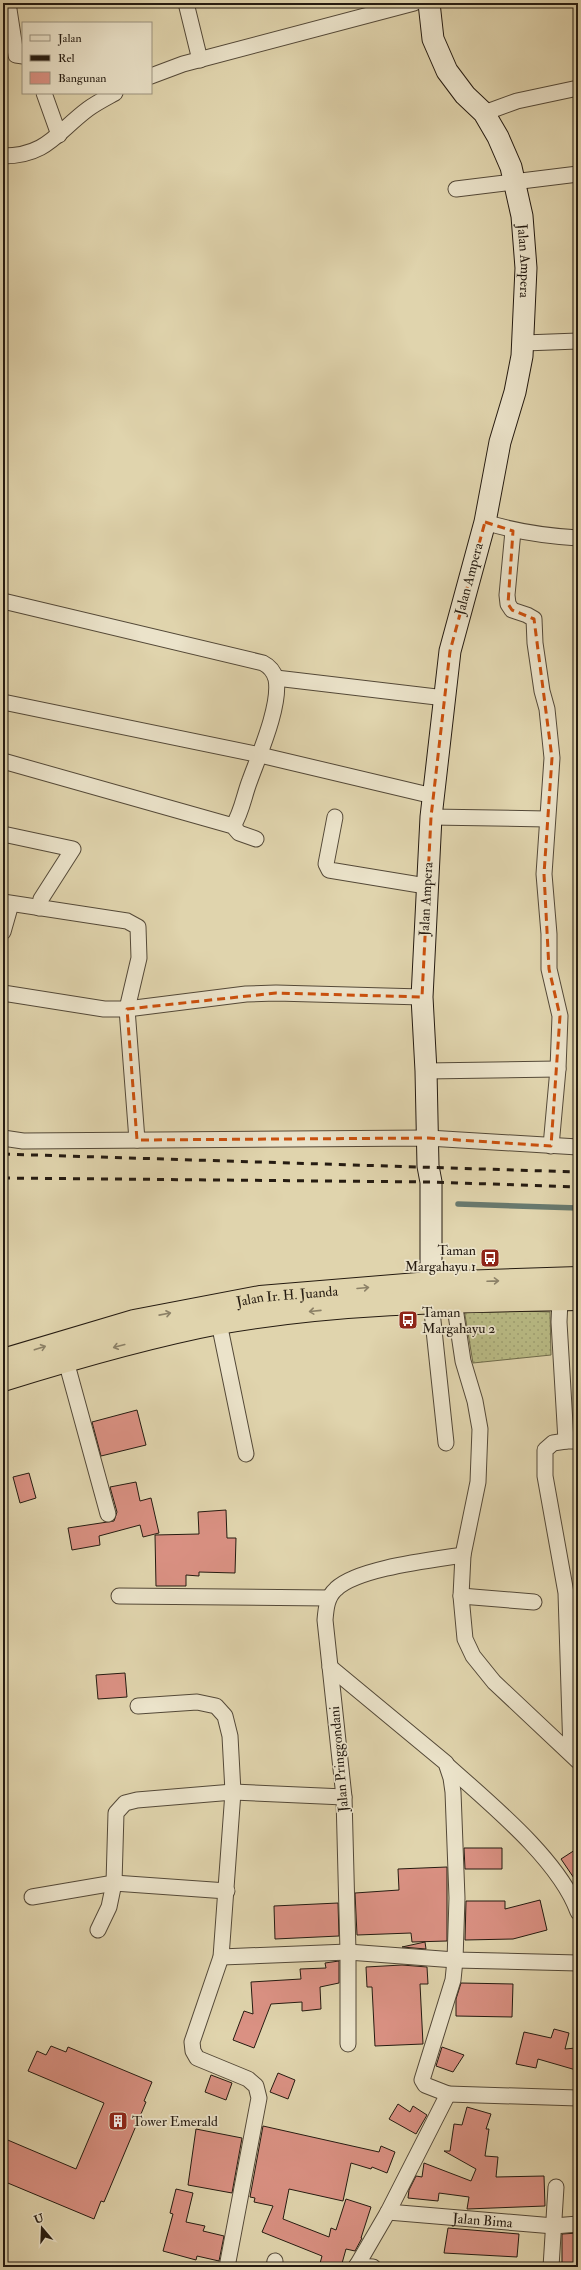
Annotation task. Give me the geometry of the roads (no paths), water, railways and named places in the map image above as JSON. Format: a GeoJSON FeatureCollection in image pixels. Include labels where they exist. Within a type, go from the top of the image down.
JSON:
{"type":"FeatureCollection","features":[{"type":"Feature","properties":{"kind":"highway","name":"Jalan Ir. H. Juanda"},"geometry":{"type":"LineString","coordinates":[[3,1360],[134,1320],[215,1304],[273,1296],[430,1292],[578,1278]]}},
{"type":"Feature","properties":{"kind":"highway","name":"Jalan Ir. H. Juanda"},"geometry":{"type":"LineString","coordinates":[[3,1380],[138,1341],[219,1323],[365,1306],[430,1292],[454,1301],[569,1299]]}},
{"type":"Feature","properties":{"kind":"street"},"geometry":{"type":"LineString","coordinates":[[8,3],[14,55]]}},
{"type":"Feature","properties":{"kind":"street"},"geometry":{"type":"LineString","coordinates":[[186,3],[200,60]]}},
{"type":"Feature","properties":{"kind":"street"},"geometry":{"type":"LineString","coordinates":[[152,76],[375,8],[414,3]]}},
{"type":"Feature","properties":{"kind":"street","name":"Jalan Ampera"},"geometry":{"type":"LineString","coordinates":[[429,3],[433,39],[447,71],[465,95],[484,114],[511,167],[522,216],[526,268],[524,343],[515,392],[500,442],[484,522],[450,651],[431,816],[426,886],[422,997],[426,1071],[428,1166],[430,1182],[430,1292]]}},
{"type":"Feature","properties":{"kind":"street"},"geometry":{"type":"LineString","coordinates":[[484,114],[517,101],[578,88]]}},
{"type":"Feature","properties":{"kind":"street"},"geometry":{"type":"LineString","coordinates":[[44,94],[60,134]]}},
{"type":"Feature","properties":{"kind":"street"},"geometry":{"type":"LineString","coordinates":[[3,156],[22,154],[40,149],[60,134],[88,109],[113,94]]}},
{"type":"Feature","properties":{"kind":"street"},"geometry":{"type":"LineString","coordinates":[[456,189],[515,183],[578,174]]}},
{"type":"Feature","properties":{"kind":"street"},"geometry":{"type":"LineString","coordinates":[[524,343],[578,340]]}},
{"type":"Feature","properties":{"kind":"street"},"geometry":{"type":"LineString","coordinates":[[484,522],[513,531],[543,536],[578,538]]}},
{"type":"Feature","properties":{"kind":"street"},"geometry":{"type":"LineString","coordinates":[[513,531],[507,595],[508,604],[512,610],[527,614],[534,619],[542,691],[547,709],[552,758],[551,790],[547,819],[544,874],[549,934],[549,969],[560,1016],[558,1069],[551,1146]]}},
{"type":"Feature","properties":{"kind":"street"},"geometry":{"type":"LineString","coordinates":[[3,600],[263,662],[269,667],[276,678],[276,696],[260,755],[249,780],[238,819],[233,826]]}},
{"type":"Feature","properties":{"kind":"street"},"geometry":{"type":"LineString","coordinates":[[276,678],[445,698]]}},
{"type":"Feature","properties":{"kind":"street"},"geometry":{"type":"LineString","coordinates":[[3,702],[260,755],[433,796]]}},
{"type":"Feature","properties":{"kind":"street"},"geometry":{"type":"LineString","coordinates":[[3,761],[233,826],[240,833],[256,839]]}},
{"type":"Feature","properties":{"kind":"street"},"geometry":{"type":"LineString","coordinates":[[431,816],[547,819]]}},
{"type":"Feature","properties":{"kind":"street"},"geometry":{"type":"LineString","coordinates":[[336,817],[326,864],[329,870],[426,886]]}},
{"type":"Feature","properties":{"kind":"street"},"geometry":{"type":"LineString","coordinates":[[3,834],[73,850],[41,900],[39,908]]}},
{"type":"Feature","properties":{"kind":"street"},"geometry":{"type":"LineString","coordinates":[[3,932],[7,903],[127,921],[138,927],[139,958],[127,1009],[137,1140]]}},
{"type":"Feature","properties":{"kind":"street"},"geometry":{"type":"LineString","coordinates":[[3,993],[104,1009],[127,1009],[246,994],[276,993],[422,997]]}},
{"type":"Feature","properties":{"kind":"street"},"geometry":{"type":"LineString","coordinates":[[426,1071],[558,1069]]}},
{"type":"Feature","properties":{"kind":"street"},"geometry":{"type":"LineString","coordinates":[[3,1138],[23,1141],[428,1138],[578,1147]]}},
{"type":"Feature","properties":{"kind":"street"},"geometry":{"type":"LineString","coordinates":[[430,1292],[446,1443]]}},
{"type":"Feature","properties":{"kind":"street"},"geometry":{"type":"LineString","coordinates":[[569,1299],[559,1322],[572,1441],[553,1443],[545,1450],[545,1476],[566,1593],[574,1757]]}},
{"type":"Feature","properties":{"kind":"street"},"geometry":{"type":"LineString","coordinates":[[454,1301],[463,1361],[475,1401],[480,1429],[478,1482],[463,1555],[460,1596],[465,1639],[472,1656],[494,1682],[574,1757]]}},
{"type":"Feature","properties":{"kind":"street"},"geometry":{"type":"LineString","coordinates":[[219,1323],[246,1454]]}},
{"type":"Feature","properties":{"kind":"street"},"geometry":{"type":"LineString","coordinates":[[66,1361],[108,1514]]}},
{"type":"Feature","properties":{"kind":"street"},"geometry":{"type":"LineString","coordinates":[[119,1596],[329,1598],[336,1589],[353,1579],[390,1567],[463,1555]]}},
{"type":"Feature","properties":{"kind":"street"},"geometry":{"type":"LineString","coordinates":[[460,1596],[534,1602]]}},
{"type":"Feature","properties":{"kind":"street","name":"Jalan Pringgondani"},"geometry":{"type":"LineString","coordinates":[[329,1598],[325,1620],[344,1797],[348,1952],[348,2044]]}},
{"type":"Feature","properties":{"kind":"street"},"geometry":{"type":"LineString","coordinates":[[330,1667],[446,1763],[536,1849],[554,1871],[578,1912]]}},
{"type":"Feature","properties":{"kind":"street"},"geometry":{"type":"LineString","coordinates":[[138,1706],[198,1702],[216,1706],[225,1716],[230,1736],[233,1792],[221,1958],[192,2042],[193,2051],[197,2058],[248,2079],[256,2086],[259,2098],[227,2267]]}},
{"type":"Feature","properties":{"kind":"street"},"geometry":{"type":"LineString","coordinates":[[446,1763],[453,1792],[457,1898],[455,1960],[453,1980],[422,2080],[425,2085],[448,2094],[578,2098]]}},
{"type":"Feature","properties":{"kind":"street"},"geometry":{"type":"LineString","coordinates":[[98,1930],[109,1907],[114,1883],[116,1813],[126,1803],[137,1800],[233,1792],[344,1797]]}},
{"type":"Feature","properties":{"kind":"street"},"geometry":{"type":"LineString","coordinates":[[32,1897],[114,1883],[227,1891]]}},
{"type":"Feature","properties":{"kind":"street"},"geometry":{"type":"LineString","coordinates":[[221,1958],[348,1952],[455,1960],[578,1963]]}},
{"type":"Feature","properties":{"kind":"street"},"geometry":{"type":"LineString","coordinates":[[356,2267],[388,2212],[448,2094]]}},
{"type":"Feature","properties":{"kind":"street"},"geometry":{"type":"LineString","coordinates":[[551,2267],[556,2187]]}},
{"type":"Feature","properties":{"kind":"street","name":"Jalan Bima"},"geometry":{"type":"LineString","coordinates":[[388,2212],[554,2226],[578,2224]]}},
{"type":"Feature","properties":{"kind":"street"},"geometry":{"type":"LineString","coordinates":[[356,2267],[373,2267]]}},
{"type":"Feature","properties":{"kind":"waterway"},"geometry":{"type":"LineString","coordinates":[[458,1204],[578,1208]]}},
{"type":"Feature","properties":{"kind":"railway"},"geometry":{"type":"LineString","coordinates":[[3,1154],[578,1172]]}},
{"type":"Feature","properties":{"kind":"railway"},"geometry":{"type":"LineString","coordinates":[[3,1178],[431,1182],[578,1187]]}},
{"type":"Feature","properties":{"kind":"place","name":"Taman Margahayu 1"},"geometry":{"type":"Point","coordinates":[490,1258]}},
{"type":"Feature","properties":{"kind":"place","name":"Taman Margahayu 2"},"geometry":{"type":"Point","coordinates":[408,1320]}},
{"type":"Feature","properties":{"kind":"place","name":"Tower Emerald"},"geometry":{"type":"Point","coordinates":[118,2121]}}]}
